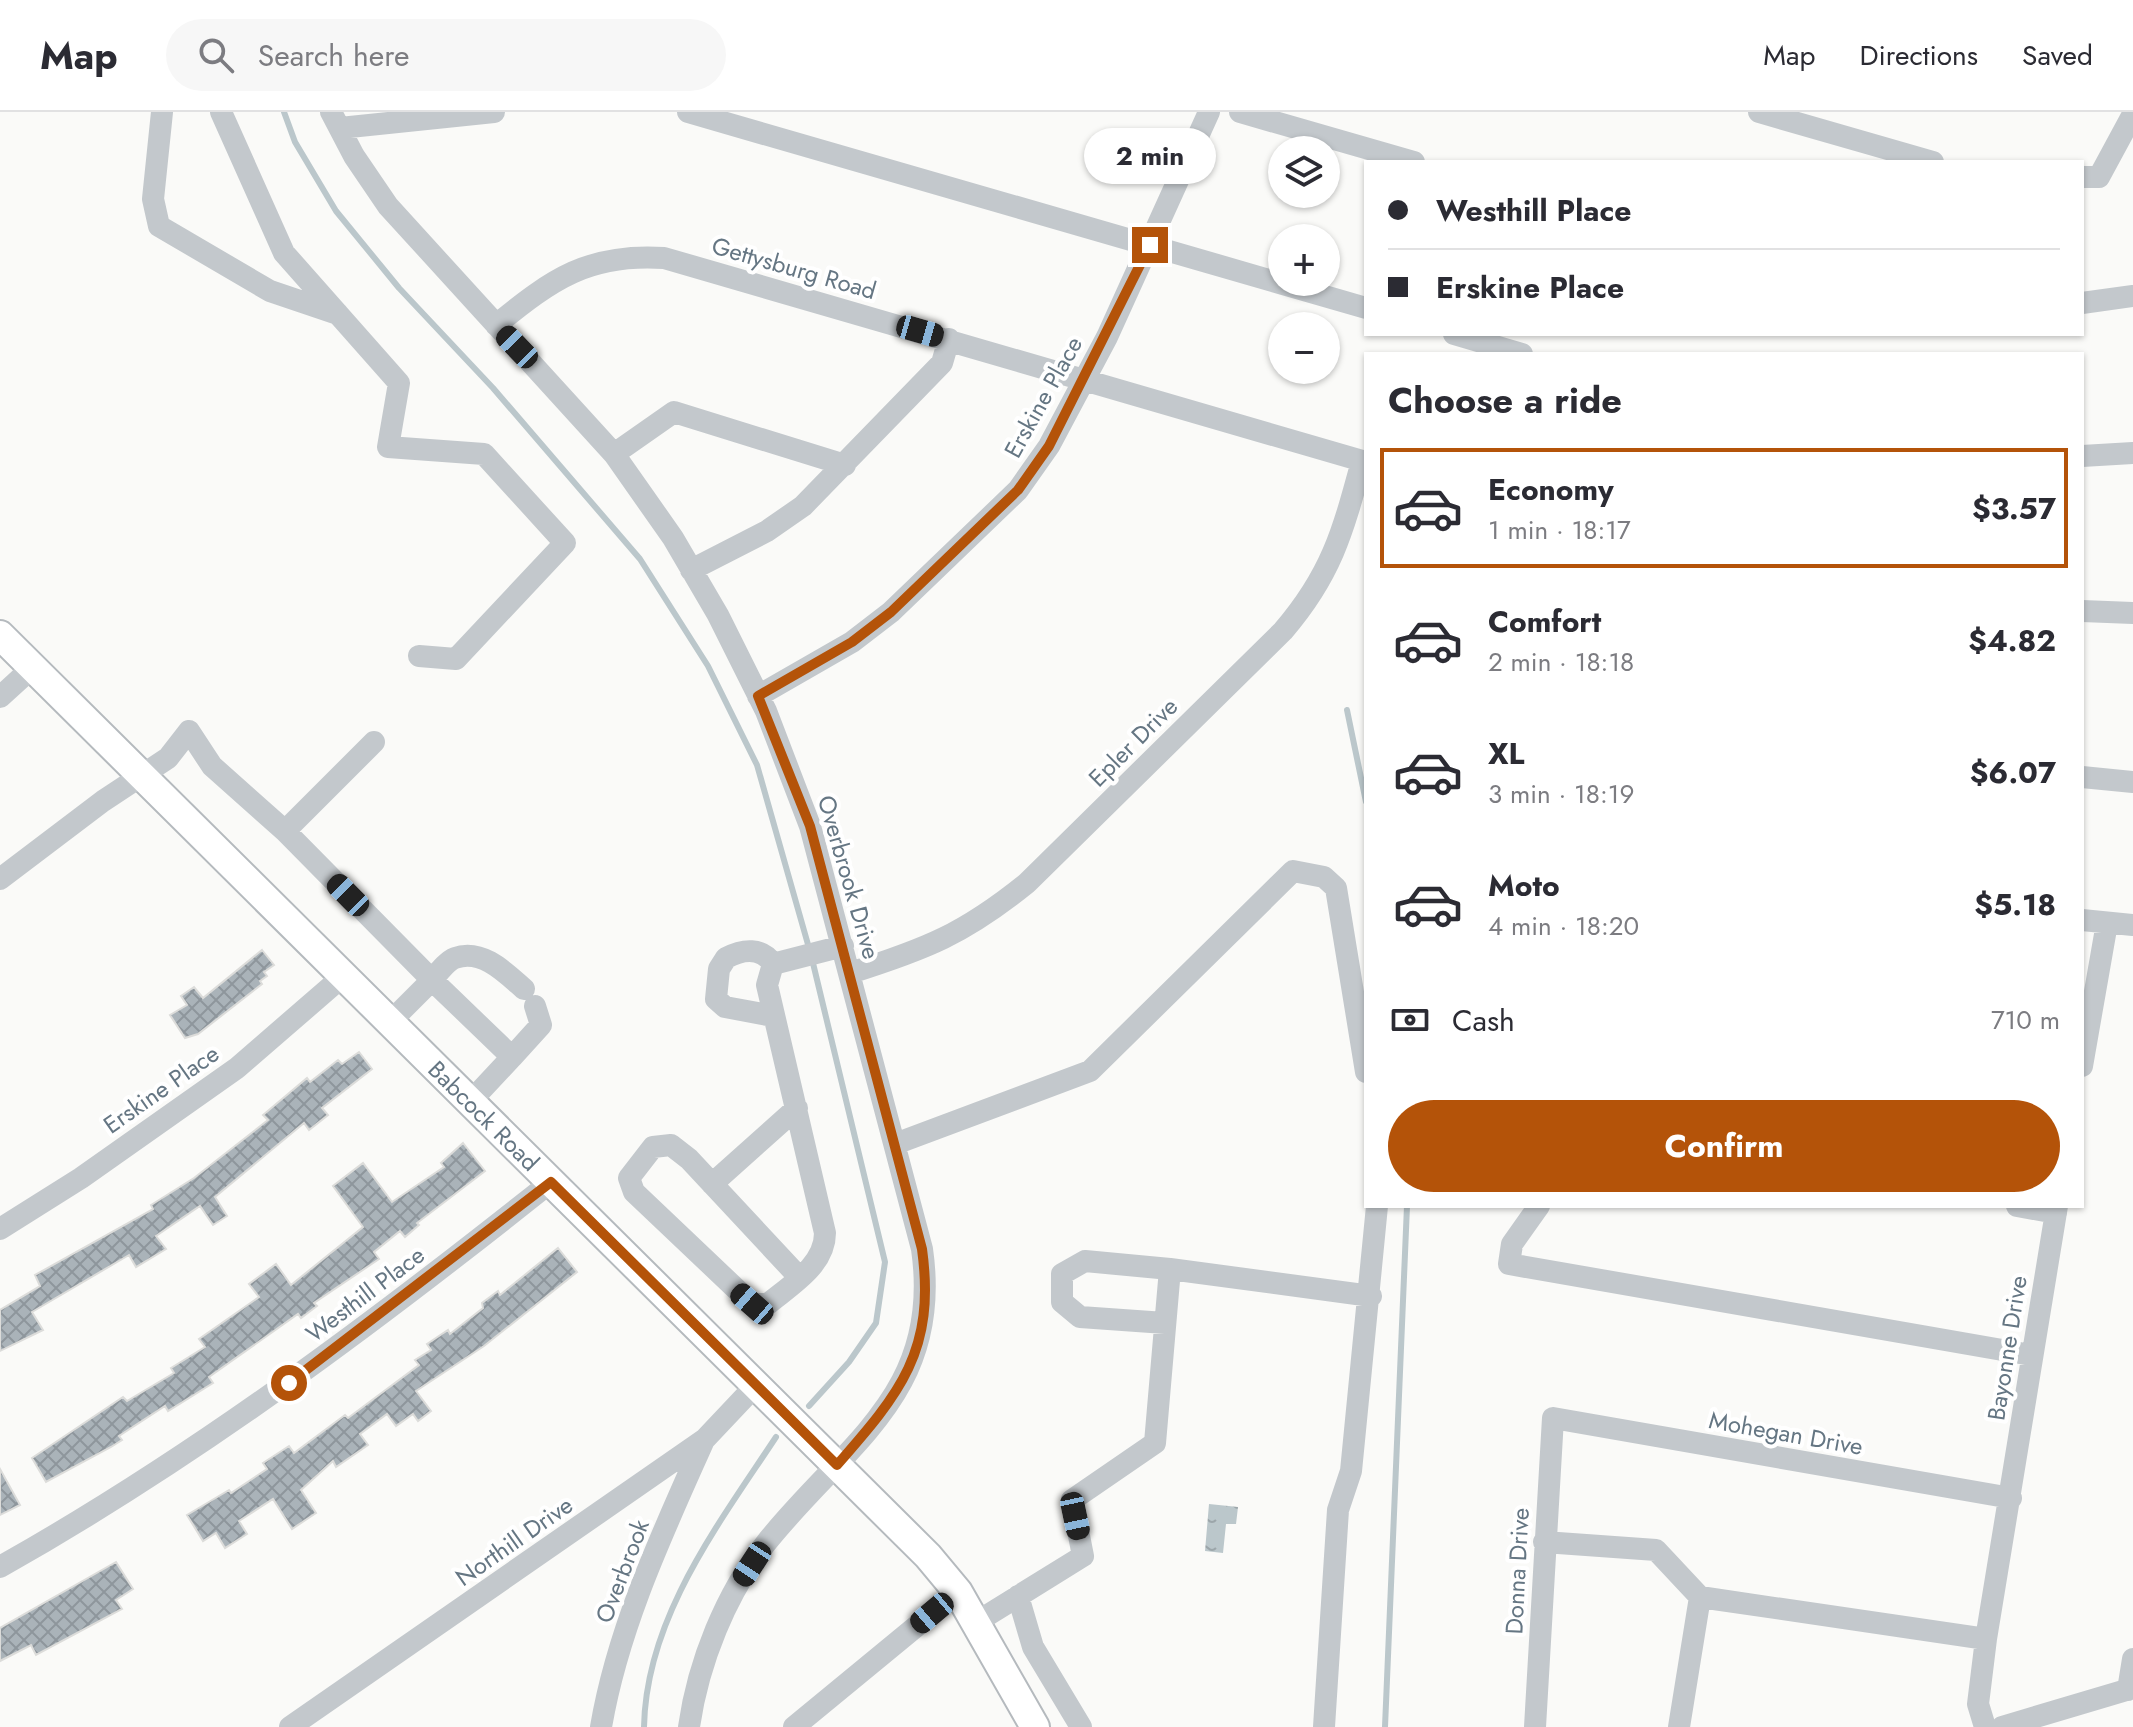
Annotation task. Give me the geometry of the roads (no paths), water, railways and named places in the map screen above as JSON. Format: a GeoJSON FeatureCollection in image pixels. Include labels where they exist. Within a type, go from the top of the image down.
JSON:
{"type":"FeatureCollection","features":[{"type":"Feature","properties":{"kind":"main road","name":"Babcock Road"},"geometry":{"type":"LineString","coordinates":[[0,635],[928,1556],[958,1592],[1035,1727]]}},
{"type":"Feature","properties":{"kind":"street"},"geometry":{"type":"LineString","coordinates":[[162,112],[153,199],[159,226],[270,291],[340,314]]}},
{"type":"Feature","properties":{"kind":"street"},"geometry":{"type":"LineString","coordinates":[[221,112],[284,253],[399,383],[388,447],[484,454],[565,543],[456,659],[419,656]]}},
{"type":"Feature","properties":{"kind":"street"},"geometry":{"type":"LineString","coordinates":[[336,120],[494,112]]}},
{"type":"Feature","properties":{"kind":"street"},"geometry":{"type":"LineString","coordinates":[[688,112],[1364,307]]}},
{"type":"Feature","properties":{"kind":"street","name":"Erskine Place"},"geometry":{"type":"LineString","coordinates":[[758,696],[852,642],[891,612],[1018,490],[1049,446],[1084,378],[1150,245],[1209,112]]}},
{"type":"Feature","properties":{"kind":"street"},"geometry":{"type":"LineString","coordinates":[[1240,112],[1407,160]]}},
{"type":"Feature","properties":{"kind":"street"},"geometry":{"type":"LineString","coordinates":[[1759,112],[1926,160]]}},
{"type":"Feature","properties":{"kind":"street"},"geometry":{"type":"LineString","coordinates":[[2084,177],[2099,177],[2133,114]]}},
{"type":"Feature","properties":{"kind":"street","name":"Overbrook Drive"},"geometry":{"type":"LineString","coordinates":[[336,120],[388,206],[614,454],[691,570],[758,696],[810,826],[833,948],[850,973],[925,1272],[920,1338],[908,1373],[889,1405],[765,1544],[731,1597],[708,1654],[689,1727]]}},
{"type":"Feature","properties":{"kind":"street","name":"Gettysburg Road"},"geometry":{"type":"LineString","coordinates":[[496,325],[540,289],[570,271],[602,260],[636,256],[664,258],[1364,461]]}},
{"type":"Feature","properties":{"kind":"street"},"geometry":{"type":"LineString","coordinates":[[2084,303],[2133,296]]}},
{"type":"Feature","properties":{"kind":"street"},"geometry":{"type":"LineString","coordinates":[[1461,336],[1515,352]]}},
{"type":"Feature","properties":{"kind":"street"},"geometry":{"type":"LineString","coordinates":[[691,570],[767,531],[803,506],[942,363],[949,339]]}},
{"type":"Feature","properties":{"kind":"street"},"geometry":{"type":"LineString","coordinates":[[614,454],[674,412],[845,465]]}},
{"type":"Feature","properties":{"kind":"street"},"geometry":{"type":"LineString","coordinates":[[2084,456],[2133,453]]}},
{"type":"Feature","properties":{"kind":"street","name":"Epler Drive"},"geometry":{"type":"LineString","coordinates":[[850,973],[926,949],[996,908],[1027,883],[1283,631],[1307,602],[1330,563],[1343,532],[1364,461]]}},
{"type":"Feature","properties":{"kind":"street"},"geometry":{"type":"LineString","coordinates":[[2084,611],[2133,613]]}},
{"type":"Feature","properties":{"kind":"street"},"geometry":{"type":"LineString","coordinates":[[0,697],[33,667]]}},
{"type":"Feature","properties":{"kind":"street"},"geometry":{"type":"LineString","coordinates":[[0,879],[168,758],[189,731],[212,766],[285,831],[512,1057]]}},
{"type":"Feature","properties":{"kind":"street"},"geometry":{"type":"LineString","coordinates":[[285,831],[374,742]]}},
{"type":"Feature","properties":{"kind":"street"},"geometry":{"type":"LineString","coordinates":[[2084,777],[2133,782]]}},
{"type":"Feature","properties":{"kind":"street"},"geometry":{"type":"LineString","coordinates":[[895,1144],[1090,1071],[1293,871],[1324,877],[1336,888],[1364,1060]]}},
{"type":"Feature","properties":{"kind":"street"},"geometry":{"type":"LineString","coordinates":[[2084,920],[2133,925]]}},
{"type":"Feature","properties":{"kind":"street"},"geometry":{"type":"LineString","coordinates":[[2084,1055],[2107,923]]}},
{"type":"Feature","properties":{"kind":"street"},"geometry":{"type":"LineString","coordinates":[[773,1016],[725,1007],[716,999],[715,987],[726,958],[753,950],[778,962],[833,948]]}},
{"type":"Feature","properties":{"kind":"street"},"geometry":{"type":"LineString","coordinates":[[390,1022],[453,958],[467,956],[496,965],[530,997],[541,1015],[541,1025],[470,1102]]}},
{"type":"Feature","properties":{"kind":"street"},"geometry":{"type":"LineString","coordinates":[[778,962],[767,985],[825,1233],[820,1258],[799,1277],[768,1304],[752,1304],[634,1192],[629,1178],[653,1147],[663,1143],[689,1159],[799,1277]]}},
{"type":"Feature","properties":{"kind":"street","name":"Erskine Place"},"geometry":{"type":"LineString","coordinates":[[0,1229],[81,1178],[237,1068],[342,977]]}},
{"type":"Feature","properties":{"kind":"street"},"geometry":{"type":"LineString","coordinates":[[712,1184],[797,1108]]}},
{"type":"Feature","properties":{"kind":"street","name":"Westhill Place"},"geometry":{"type":"LineString","coordinates":[[0,1567],[141,1482],[259,1405],[352,1338],[551,1182]]}},
{"type":"Feature","properties":{"kind":"street"},"geometry":{"type":"LineString","coordinates":[[1324,1727],[1338,1510],[1351,1471],[1371,1296],[1377,1208]]}},
{"type":"Feature","properties":{"kind":"street"},"geometry":{"type":"LineString","coordinates":[[1538,1208],[1512,1244],[1509,1264],[2031,1355]]}},
{"type":"Feature","properties":{"kind":"street","name":"Bayonne Drive"},"geometry":{"type":"LineString","coordinates":[[1985,1727],[1978,1704],[1986,1639],[2057,1209]]}},
{"type":"Feature","properties":{"kind":"street"},"geometry":{"type":"LineString","coordinates":[[1165,1323],[1080,1317],[1062,1302],[1062,1274],[1085,1261],[1371,1296]]}},
{"type":"Feature","properties":{"kind":"street"},"geometry":{"type":"LineString","coordinates":[[975,1623],[1083,1556],[1072,1500],[1155,1443],[1170,1269]]}},
{"type":"Feature","properties":{"kind":"street","name":"Northill Drive"},"geometry":{"type":"LineString","coordinates":[[290,1727],[705,1439],[756,1385]]}},
{"type":"Feature","properties":{"kind":"street","name":"Mohegan Drive"},"geometry":{"type":"LineString","coordinates":[[1553,1418],[2011,1498]]}},
{"type":"Feature","properties":{"kind":"street","name":"Donna Drive"},"geometry":{"type":"LineString","coordinates":[[1535,1727],[1553,1418]]}},
{"type":"Feature","properties":{"kind":"street","name":"Overbrook"},"geometry":{"type":"LineString","coordinates":[[601,1727],[616,1660],[635,1605],[705,1439]]}},
{"type":"Feature","properties":{"kind":"street"},"geometry":{"type":"LineString","coordinates":[[1544,1542],[1656,1550],[1700,1597],[1986,1639]]}},
{"type":"Feature","properties":{"kind":"street"},"geometry":{"type":"LineString","coordinates":[[794,1727],[958,1592]]}},
{"type":"Feature","properties":{"kind":"street"},"geometry":{"type":"LineString","coordinates":[[1018,1596],[1033,1647],[1081,1727]]}},
{"type":"Feature","properties":{"kind":"street"},"geometry":{"type":"LineString","coordinates":[[1679,1727],[1700,1597]]}},
{"type":"Feature","properties":{"kind":"street"},"geometry":{"type":"LineString","coordinates":[[2002,1727],[2130,1689],[2133,1659]]}},
{"type":"Feature","properties":{"kind":"water"},"geometry":{"type":"Polygon","coordinates":[[[1209,1504],[1238,1507],[1236,1524],[1226,1524],[1223,1553],[1205,1551],[1209,1504]]]}},
{"type":"Feature","properties":{"kind":"waterway"},"geometry":{"type":"LineString","coordinates":[[284,112],[295,142],[336,211],[399,288],[493,388],[640,559],[708,666],[757,765],[809,948]]}},
{"type":"Feature","properties":{"kind":"waterway"},"geometry":{"type":"LineString","coordinates":[[1347,710],[1364,792]]}},
{"type":"Feature","properties":{"kind":"waterway"},"geometry":{"type":"LineString","coordinates":[[809,1406],[849,1362],[876,1323],[885,1262],[812,959]]}},
{"type":"Feature","properties":{"kind":"waterway"},"geometry":{"type":"LineString","coordinates":[[1385,1727],[1407,1208]]}},
{"type":"Feature","properties":{"kind":"waterway"},"geometry":{"type":"LineString","coordinates":[[644,1727],[648,1687],[657,1648],[671,1611],[709,1539],[776,1437]]}}]}
